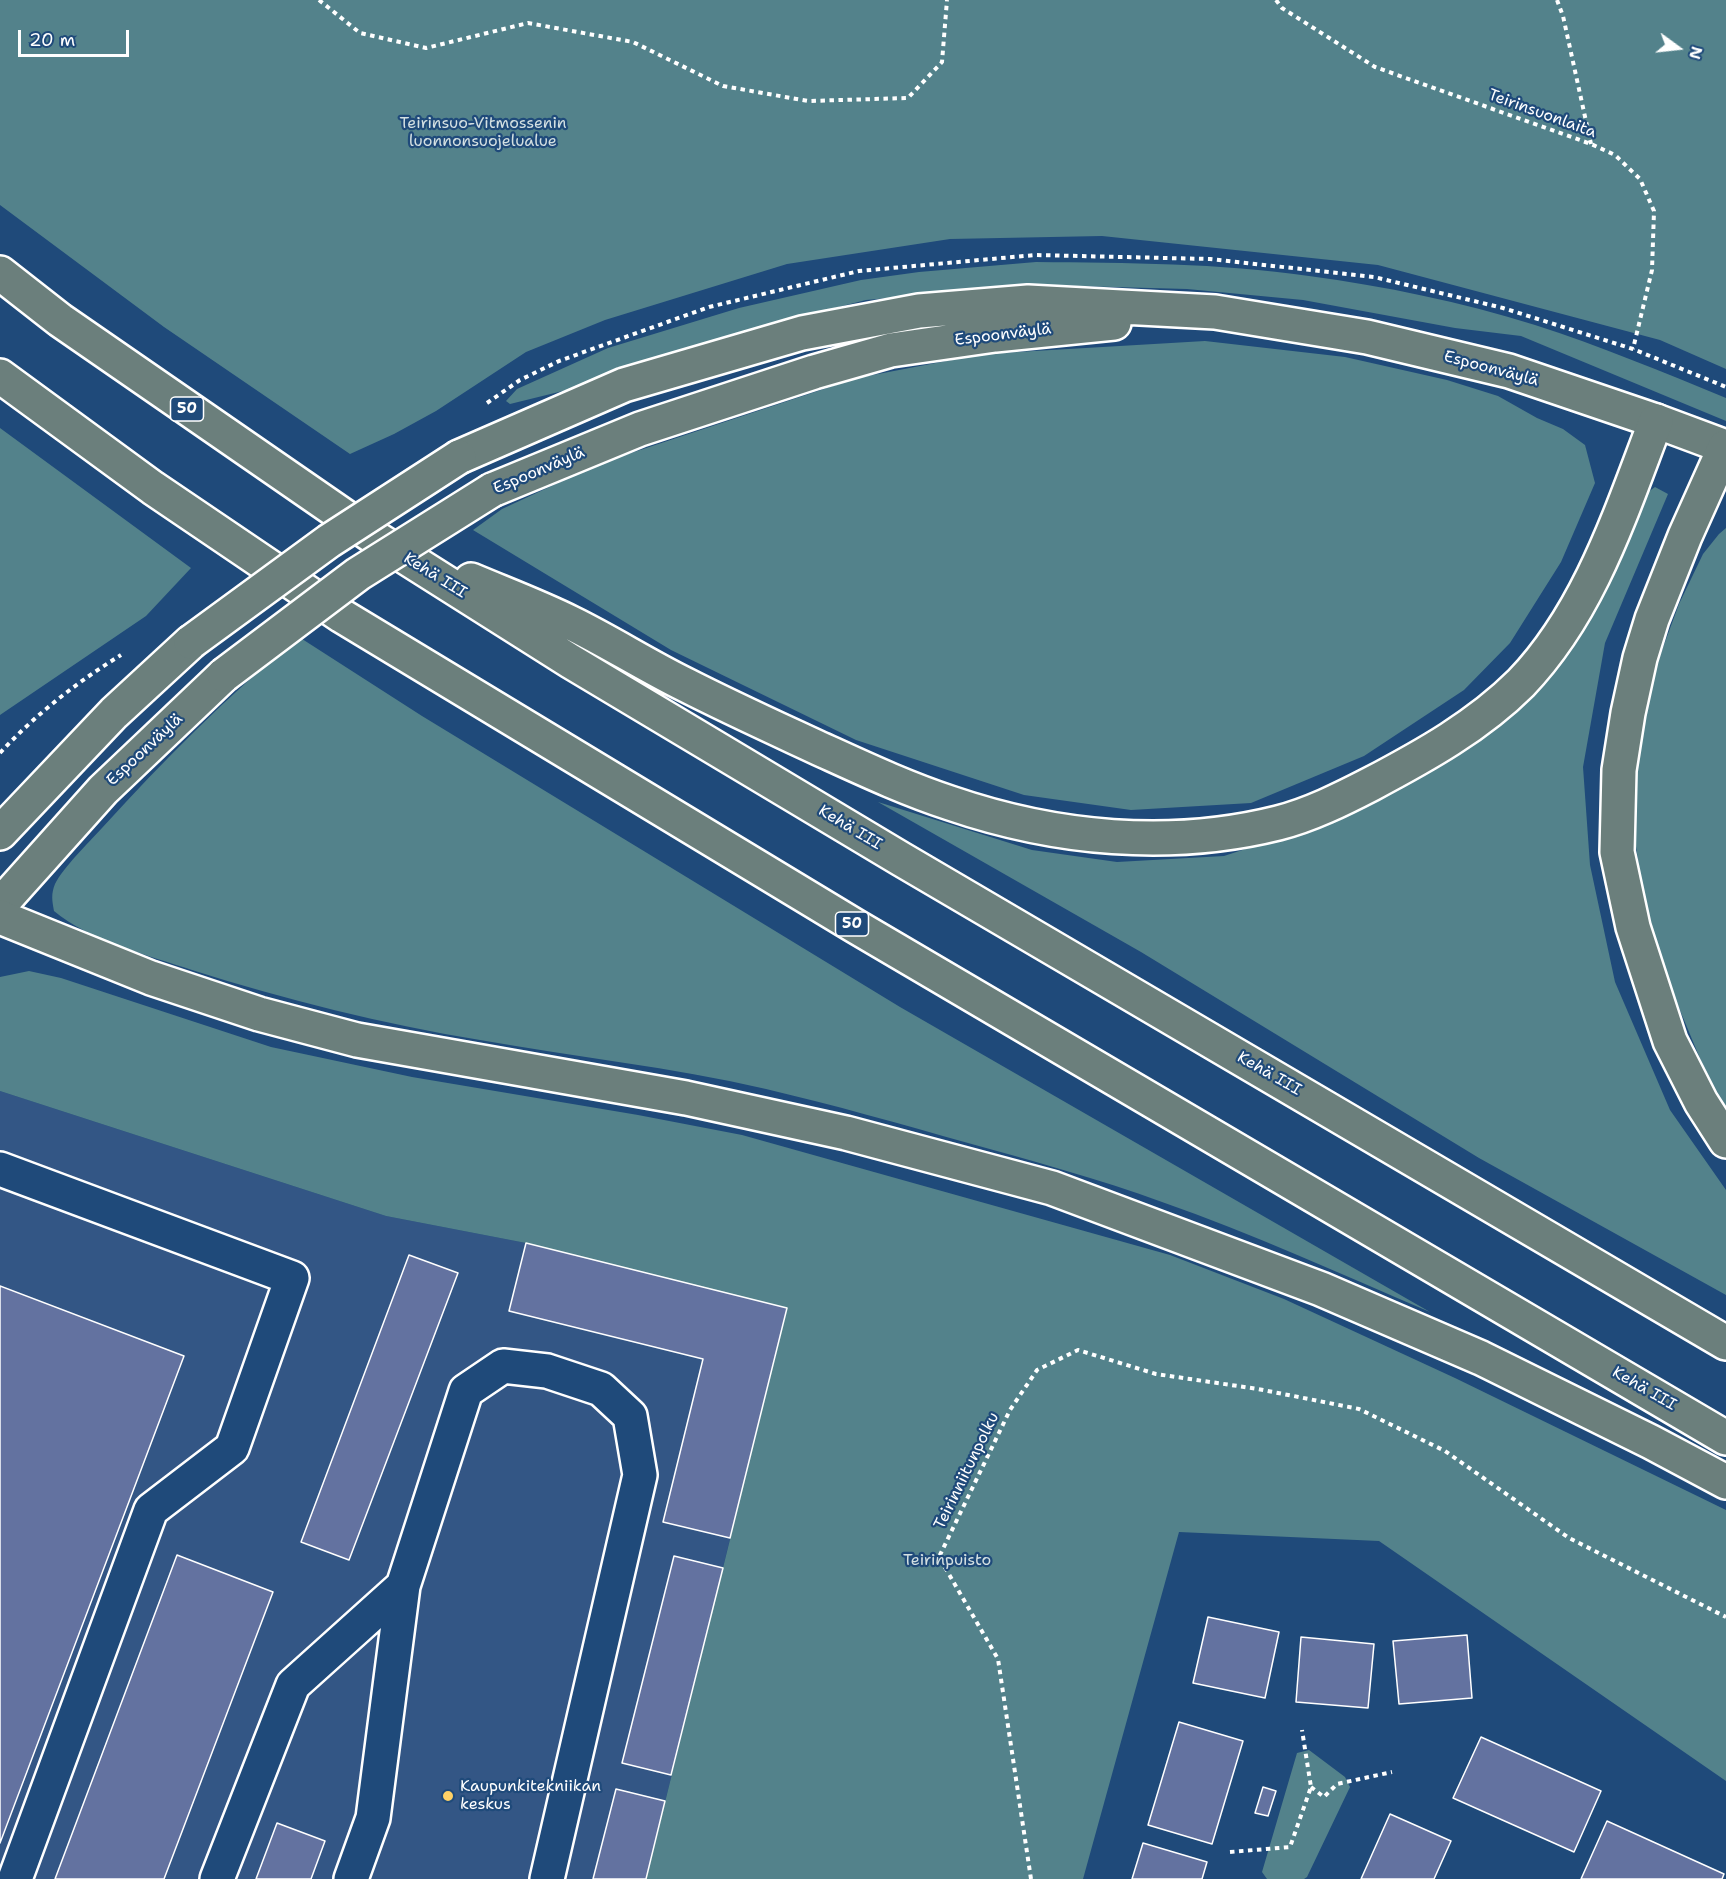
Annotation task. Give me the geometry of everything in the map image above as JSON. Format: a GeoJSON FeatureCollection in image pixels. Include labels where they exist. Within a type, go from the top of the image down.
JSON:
{"type":"FeatureCollection","features":[{"type":"Feature","properties":{"kind":"main road","name":"Kehä III"},"geometry":{"type":"LineString","coordinates":[[0,273],[60,320],[377,539],[570,661],[881,847],[1726,1343]]}},
{"type":"Feature","properties":{"kind":"main road","name":"Espoonväylä"},"geometry":{"type":"LineString","coordinates":[[0,833],[114,713],[191,642],[329,541],[459,457],[624,386],[814,331],[920,311],[1028,302],[1215,312],[1367,336],[1509,371],[1726,447]]}},
{"type":"Feature","properties":{"kind":"main road","name":"Espoonväylä"},"geometry":{"type":"LineString","coordinates":[[0,905],[103,790],[224,675],[358,574],[492,490],[640,429],[814,372],[891,350],[995,335],[1215,312]]}},
{"type":"Feature","properties":{"kind":"main road","name":"Kehä III"},"geometry":{"type":"LineString","coordinates":[[0,376],[153,488],[342,616],[855,926],[1726,1438]]}},
{"type":"Feature","properties":{"kind":"main road"},"geometry":{"type":"LineString","coordinates":[[377,539],[570,622],[685,685],[797,739],[881,777],[951,804],[1078,834],[1149,839],[1221,834],[1281,822],[1344,798],[1411,762],[1469,726],[1521,682],[1554,641],[1595,575],[1656,421]]}},
{"type":"Feature","properties":{"kind":"main road"},"geometry":{"type":"LineString","coordinates":[[1726,447],[1685,536],[1652,619],[1640,658],[1619,770],[1617,852],[1633,927],[1670,1041],[1701,1102],[1726,1142]]}},
{"type":"Feature","properties":{"kind":"main road"},"geometry":{"type":"LineString","coordinates":[[0,917],[151,978],[259,1014],[357,1040],[686,1098],[846,1133],[1052,1188],[1321,1289],[1481,1358],[1651,1442],[1726,1482]]}},
{"type":"Feature","properties":{"kind":"lane"},"geometry":{"type":"LineString","coordinates":[[0,1169],[292,1278],[232,1448],[151,1510],[15,1879]]}},
{"type":"Feature","properties":{"kind":"lane"},"geometry":{"type":"LineString","coordinates":[[351,1879],[373,1818],[403,1586],[466,1390],[503,1366],[547,1371],[601,1389],[630,1416],[640,1475],[547,1879]]}},
{"type":"Feature","properties":{"kind":"lane"},"geometry":{"type":"LineString","coordinates":[[217,1879],[293,1685],[403,1586]]}},
{"type":"Feature","properties":{"kind":"path"},"geometry":{"type":"LineString","coordinates":[[319,0],[360,33],[426,48],[528,23],[633,42],[723,86],[808,101],[908,98],[942,62],[947,0]]}},
{"type":"Feature","properties":{"kind":"path","name":"Teirinsuonlaita"},"geometry":{"type":"LineString","coordinates":[[1276,0],[1282,8],[1375,67],[1591,144],[1615,155],[1640,179],[1654,211],[1652,270],[1632,349]]}},
{"type":"Feature","properties":{"kind":"path"},"geometry":{"type":"LineString","coordinates":[[1557,0],[1563,16],[1591,144]]}},
{"type":"Feature","properties":{"kind":"path"},"geometry":{"type":"LineString","coordinates":[[0,753],[82,679],[122,654]]}},
{"type":"Feature","properties":{"kind":"path","name":"Teirinniitunpolku"},"geometry":{"type":"LineString","coordinates":[[1031,1879],[998,1659],[939,1557],[1010,1410],[1037,1370],[1078,1350],[1156,1374],[1258,1389],[1359,1409],[1445,1450],[1569,1538],[1726,1617]]}},
{"type":"Feature","properties":{"kind":"path"},"geometry":{"type":"LineString","coordinates":[[1230,1852],[1290,1847],[1311,1787],[1302,1730]]}},
{"type":"Feature","properties":{"kind":"path"},"geometry":{"type":"LineString","coordinates":[[1311,1787],[1324,1797],[1337,1784],[1392,1772]]}},
{"type":"Feature","properties":{"kind":"shaded area"},"geometry":{"type":"Polygon","coordinates":[[[0,1091],[386,1216],[526,1243],[787,1308],[646,1879],[0,1879],[0,1091]]]}},
{"type":"Feature","properties":{"kind":"green space","name":"Teirinsuo-Vitmossenin luonnonsuojelualue"},"geometry":{"type":"Polygon","coordinates":[[[0,0],[1726,0],[1726,369],[1660,340],[1378,265],[1102,236],[950,239],[787,264],[605,320],[526,352],[436,411],[350,454],[164,327],[0,205],[0,0]]]}},
{"type":"Feature","properties":{"kind":"green space"},"geometry":{"type":"Polygon","coordinates":[[[1036,262],[1173,264],[1241,268],[1337,280],[1451,302],[1559,333],[1726,398],[1726,421],[1521,336],[1455,328],[1303,300],[1187,289],[1039,285],[866,300],[744,331],[579,387],[510,404],[506,401],[517,389],[608,348],[739,308],[861,280],[919,272],[1036,262]]]}},
{"type":"Feature","properties":{"kind":"green space"},"geometry":{"type":"Polygon","coordinates":[[[1205,341],[1345,357],[1447,380],[1498,396],[1537,418],[1563,429],[1585,445],[1595,483],[1561,562],[1510,643],[1464,690],[1364,756],[1251,803],[1131,810],[1024,795],[856,740],[671,650],[473,530],[502,509],[601,463],[857,378],[983,354],[1205,341]]]}},
{"type":"Feature","properties":{"kind":"green space"},"geometry":{"type":"Polygon","coordinates":[[[0,428],[191,568],[146,616],[0,715],[0,428]]]}},
{"type":"Feature","properties":{"kind":"green space"},"geometry":{"type":"Polygon","coordinates":[[[1655,487],[1668,494],[1605,643],[1583,767],[1590,865],[1615,982],[1670,1110],[1726,1190],[1726,1295],[1479,1158],[1141,952],[878,802],[1032,850],[1117,862],[1224,856],[1337,819],[1469,745],[1644,495],[1655,487]]]}},
{"type":"Feature","properties":{"kind":"green space"},"geometry":{"type":"Polygon","coordinates":[[[1726,528],[1726,1107],[1711,1085],[1672,991],[1645,907],[1633,826],[1640,735],[1654,672],[1679,604],[1703,554],[1726,528]]]}},
{"type":"Feature","properties":{"kind":"green space"},"geometry":{"type":"Polygon","coordinates":[[[299,637],[422,716],[900,1007],[1430,1312],[1230,1227],[1066,1171],[867,1115],[731,1081],[444,1034],[299,1001],[227,981],[120,946],[84,930],[54,911],[52,897],[55,884],[77,855],[197,729],[299,637]]]}},
{"type":"Feature","properties":{"kind":"green space","name":"Teirinpuisto"},"geometry":{"type":"Polygon","coordinates":[[[29,971],[61,978],[271,1047],[412,1077],[742,1135],[1170,1255],[1284,1299],[1455,1378],[1726,1510],[1726,1781],[1379,1541],[1179,1532],[1083,1879],[646,1879],[787,1309],[526,1243],[386,1216],[0,1091],[0,977],[29,971]]]}},
{"type":"Feature","properties":{"kind":"green space"},"geometry":{"type":"Polygon","coordinates":[[[1309,1750],[1345,1777],[1350,1787],[1307,1877],[1304,1879],[1267,1879],[1262,1872],[1297,1753],[1309,1750]]]}},
{"type":"Feature","properties":{"kind":"building"},"geometry":{"type":"Polygon","coordinates":[[[526,1243],[787,1308],[730,1538],[663,1522],[703,1359],[509,1311],[526,1243]]]}},
{"type":"Feature","properties":{"kind":"building"},"geometry":{"type":"Polygon","coordinates":[[[409,1255],[458,1273],[349,1560],[301,1542],[409,1255]]]}},
{"type":"Feature","properties":{"kind":"building"},"geometry":{"type":"Polygon","coordinates":[[[0,1286],[184,1356],[0,1843],[0,1286]]]}},
{"type":"Feature","properties":{"kind":"building"},"geometry":{"type":"Polygon","coordinates":[[[177,1555],[273,1592],[164,1879],[55,1879],[177,1555]]]}},
{"type":"Feature","properties":{"kind":"building"},"geometry":{"type":"Polygon","coordinates":[[[674,1556],[723,1568],[671,1775],[622,1763],[674,1556]]]}},
{"type":"Feature","properties":{"kind":"building"},"geometry":{"type":"Polygon","coordinates":[[[1208,1617],[1279,1632],[1265,1698],[1193,1683],[1208,1617]]]}},
{"type":"Feature","properties":{"kind":"building"},"geometry":{"type":"Polygon","coordinates":[[[1467,1635],[1472,1698],[1399,1704],[1393,1641],[1467,1635]]]}},
{"type":"Feature","properties":{"kind":"building"},"geometry":{"type":"Polygon","coordinates":[[[1301,1637],[1374,1644],[1368,1708],[1296,1702],[1301,1637]]]}},
{"type":"Feature","properties":{"kind":"building"},"geometry":{"type":"Polygon","coordinates":[[[1179,1722],[1243,1741],[1212,1844],[1148,1825],[1179,1722]]]}},
{"type":"Feature","properties":{"kind":"building"},"geometry":{"type":"Polygon","coordinates":[[[1481,1737],[1601,1791],[1574,1852],[1453,1798],[1481,1737]]]}},
{"type":"Feature","properties":{"kind":"building"},"geometry":{"type":"Polygon","coordinates":[[[1263,1787],[1276,1791],[1268,1816],[1255,1813],[1263,1787]]]}},
{"type":"Feature","properties":{"kind":"building"},"geometry":{"type":"Polygon","coordinates":[[[616,1789],[665,1801],[646,1879],[593,1879],[616,1789]]]}},
{"type":"Feature","properties":{"kind":"building"},"geometry":{"type":"Polygon","coordinates":[[[1390,1814],[1451,1841],[1434,1879],[1361,1879],[1390,1814]]]}},
{"type":"Feature","properties":{"kind":"building"},"geometry":{"type":"Polygon","coordinates":[[[1607,1821],[1724,1874],[1722,1879],[1581,1879],[1607,1821]]]}},
{"type":"Feature","properties":{"kind":"building"},"geometry":{"type":"Polygon","coordinates":[[[277,1823],[325,1841],[311,1879],[256,1879],[277,1823]]]}},
{"type":"Feature","properties":{"kind":"building"},"geometry":{"type":"Polygon","coordinates":[[[1143,1843],[1207,1862],[1202,1879],[1132,1879],[1143,1843]]]}},
{"type":"Feature","properties":{"kind":"place","name":"Kaupunkitekniikan keskus"},"geometry":{"type":"Point","coordinates":[448,1796]}}]}
